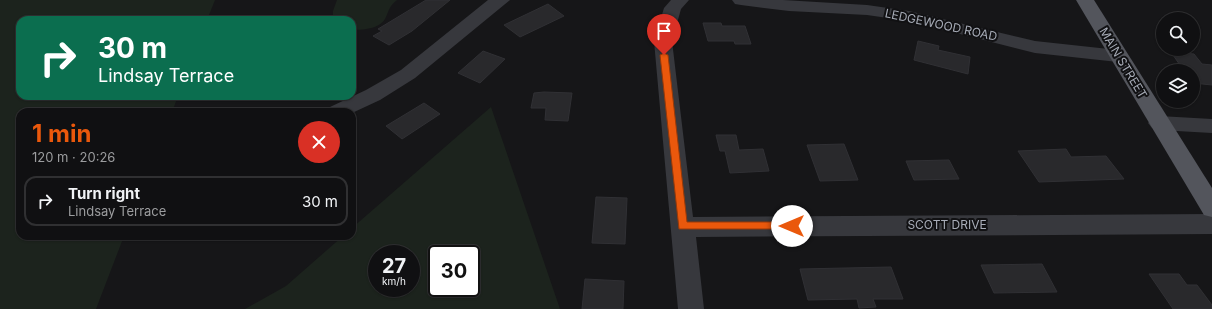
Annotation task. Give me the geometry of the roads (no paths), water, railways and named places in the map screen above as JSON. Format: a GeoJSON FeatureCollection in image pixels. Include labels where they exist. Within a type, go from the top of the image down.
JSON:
{"type":"FeatureCollection","features":[{"type":"Feature","properties":{"kind":"main road","name":"MAIN STREET"},"geometry":{"type":"LineString","coordinates":[[1085,0],[1212,208]]}},
{"type":"Feature","properties":{"kind":"street"},"geometry":{"type":"LineString","coordinates":[[345,108],[373,95],[408,74],[492,5],[501,0]]}},
{"type":"Feature","properties":{"kind":"street"},"geometry":{"type":"LineString","coordinates":[[680,0],[673,8],[663,41],[691,309]]}},
{"type":"Feature","properties":{"kind":"street","name":"LEDGEWOOD ROAD"},"geometry":{"type":"LineString","coordinates":[[741,0],[789,6],[865,5],[1035,47],[1118,56]]}},
{"type":"Feature","properties":{"kind":"street"},"geometry":{"type":"LineString","coordinates":[[1159,122],[1212,126]]}},
{"type":"Feature","properties":{"kind":"street","name":"SCOTT DRIVE"},"geometry":{"type":"LineString","coordinates":[[682,226],[1212,224]]}}]}
